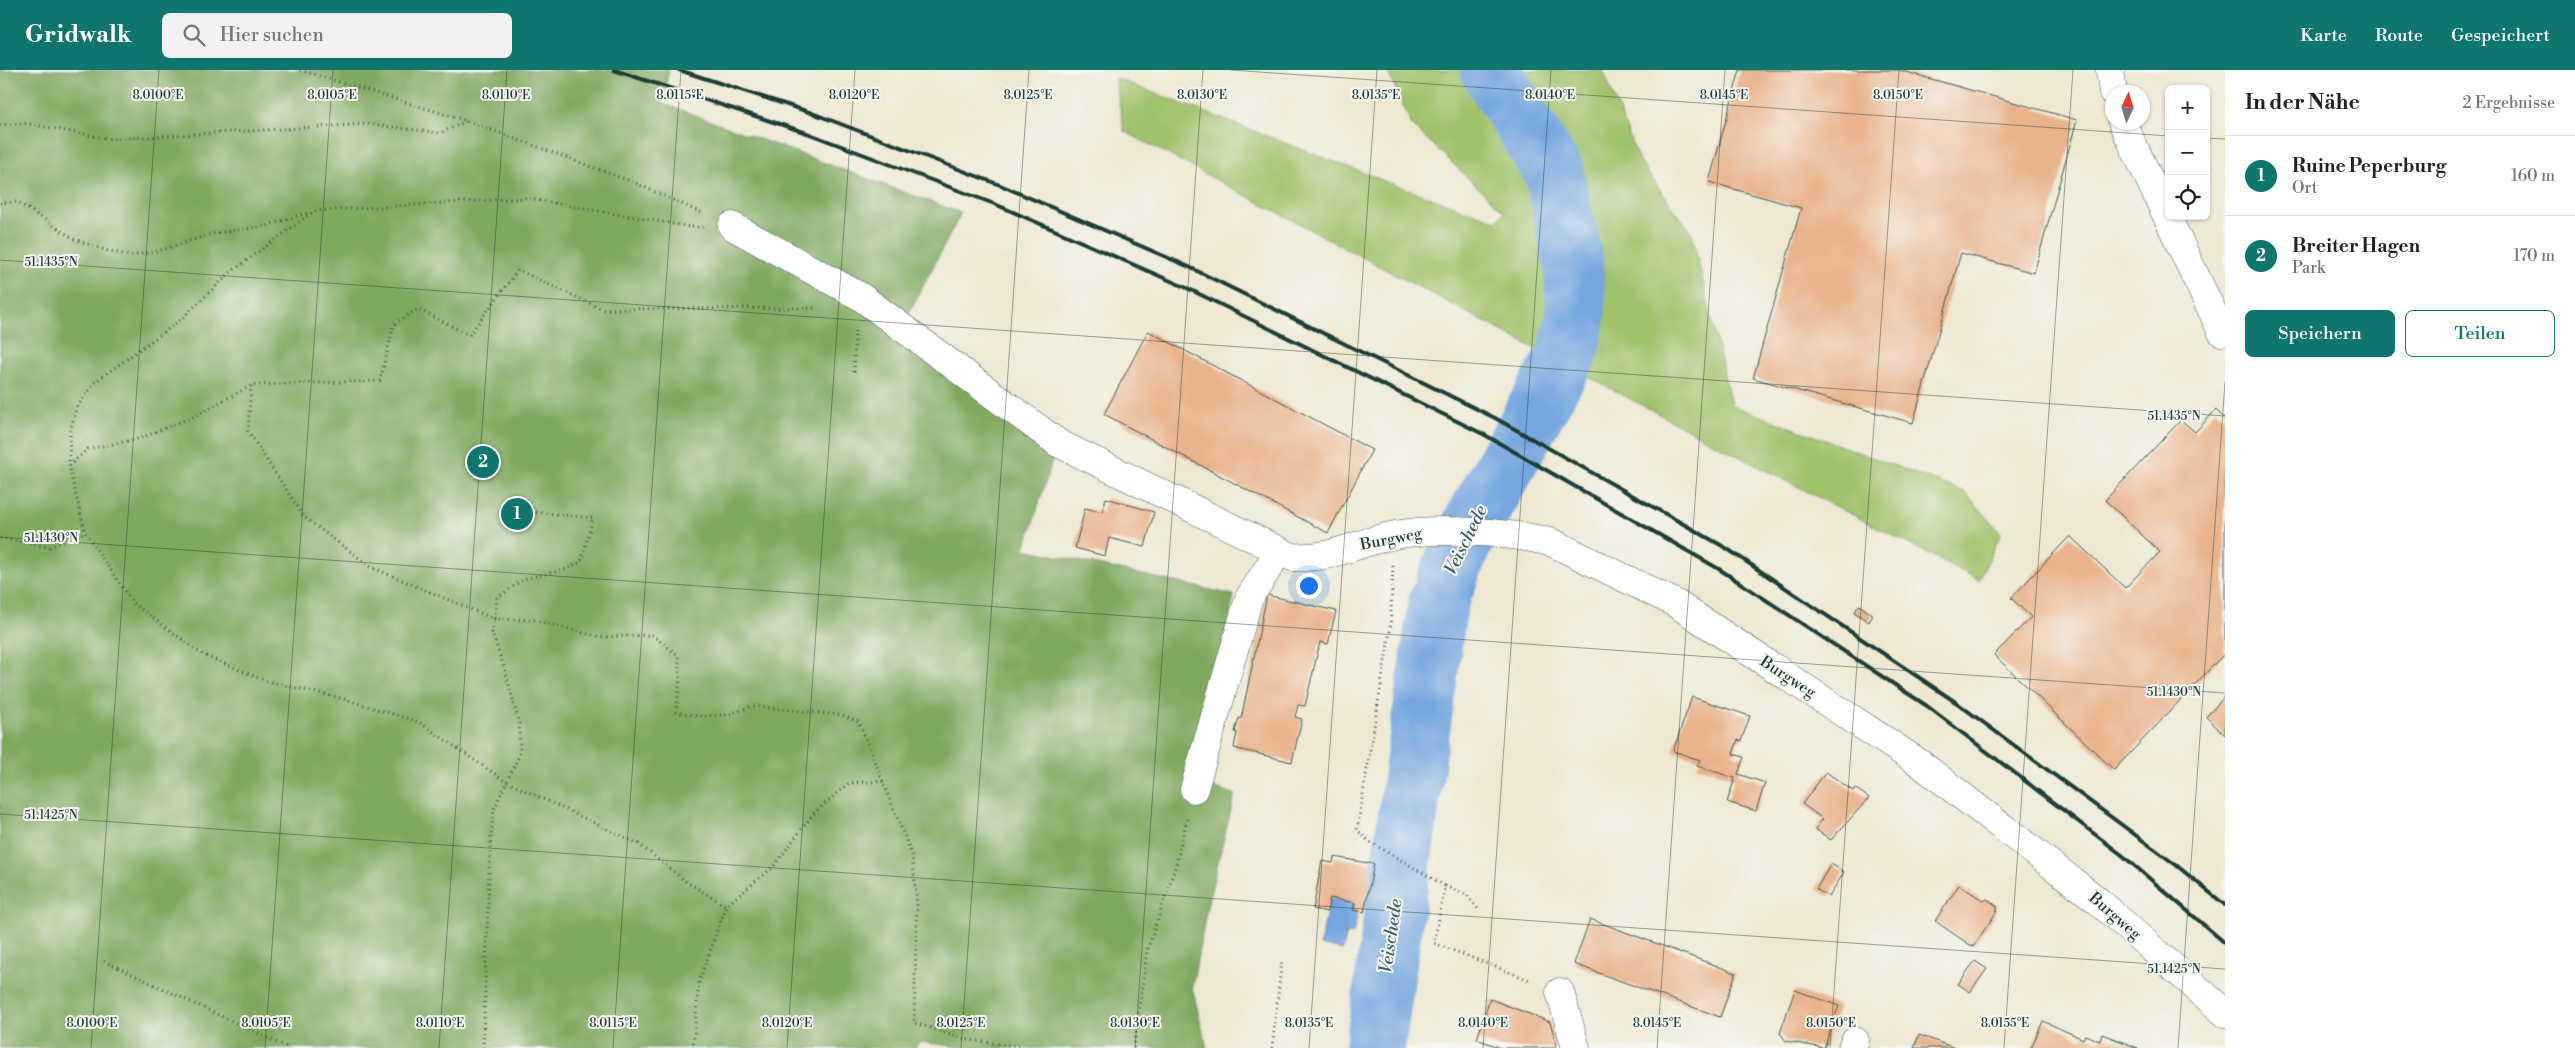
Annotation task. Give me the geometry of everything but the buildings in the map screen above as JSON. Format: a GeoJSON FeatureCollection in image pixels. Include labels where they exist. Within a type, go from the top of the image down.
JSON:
{"type":"FeatureCollection","features":[{"type":"Feature","properties":{"kind":"street"},"geometry":{"type":"LineString","coordinates":[[2110,70],[2112,85]]}},
{"type":"Feature","properties":{"kind":"street"},"geometry":{"type":"LineString","coordinates":[[2126,130],[2222,332]]}},
{"type":"Feature","properties":{"kind":"street","name":"Burgweg"},"geometry":{"type":"LineString","coordinates":[[732,226],[861,297],[1058,443],[1292,557],[1328,556],[1395,534],[1431,531],[1510,535],[1553,543],[1675,603],[1918,762],[2097,900],[2225,1013]]}},
{"type":"Feature","properties":{"kind":"street"},"geometry":{"type":"LineString","coordinates":[[1194,789],[1248,598],[1279,551]]}},
{"type":"Feature","properties":{"kind":"street"},"geometry":{"type":"LineString","coordinates":[[1560,992],[1576,1048]]}},
{"type":"Feature","properties":{"kind":"path"},"geometry":{"type":"LineString","coordinates":[[300,70],[467,120],[633,182],[732,226]]}},
{"type":"Feature","properties":{"kind":"path"},"geometry":{"type":"LineString","coordinates":[[0,125],[24,123],[110,139],[368,124],[440,133],[467,120]]}},
{"type":"Feature","properties":{"kind":"path"},"geometry":{"type":"LineString","coordinates":[[0,203],[18,202],[74,238],[105,250],[131,256],[162,250],[211,234],[265,226],[314,211],[524,198],[691,227],[732,226]]}},
{"type":"Feature","properties":{"kind":"path"},"geometry":{"type":"LineString","coordinates":[[314,211],[231,272],[180,321],[95,382],[77,408],[70,431],[70,466],[85,532],[132,603],[203,655],[267,681],[344,699],[419,722],[505,781],[639,844],[685,882],[726,906]]}},
{"type":"Feature","properties":{"kind":"path"},"geometry":{"type":"LineString","coordinates":[[70,466],[88,449],[138,439],[195,416],[251,385],[380,380],[394,324],[418,309],[469,335],[518,270],[602,309],[820,308],[861,297]]}},
{"type":"Feature","properties":{"kind":"path"},"geometry":{"type":"LineString","coordinates":[[251,385],[248,431],[304,517],[371,568],[494,619],[534,620],[600,637],[652,635],[678,655],[680,678],[676,712],[698,716],[727,715],[752,706],[840,715],[859,722],[885,781],[912,855],[917,906],[914,1023],[969,1040],[1032,1048]]}},
{"type":"Feature","properties":{"kind":"path"},"geometry":{"type":"LineString","coordinates":[[483,1048],[490,846],[494,809],[505,781],[520,753],[520,723],[492,633],[496,598],[524,579],[567,570],[580,562],[593,518],[504,509]]}},
{"type":"Feature","properties":{"kind":"path"},"geometry":{"type":"LineString","coordinates":[[0,538],[50,547],[85,532]]}},
{"type":"Feature","properties":{"kind":"path"},"geometry":{"type":"LineString","coordinates":[[1395,534],[1390,631],[1357,830],[1370,842],[1445,886],[1467,895],[1478,909]]}},
{"type":"Feature","properties":{"kind":"path"},"geometry":{"type":"LineString","coordinates":[[693,1048],[699,982],[726,906],[774,866],[813,814],[849,783],[885,781]]}},
{"type":"Feature","properties":{"kind":"path"},"geometry":{"type":"LineString","coordinates":[[1134,1048],[1147,951],[1176,865],[1194,789]]}},
{"type":"Feature","properties":{"kind":"path"},"geometry":{"type":"LineString","coordinates":[[1445,886],[1434,943],[1560,992]]}},
{"type":"Feature","properties":{"kind":"path"},"geometry":{"type":"LineString","coordinates":[[1272,1048],[1282,959]]}},
{"type":"Feature","properties":{"kind":"path"},"geometry":{"type":"LineString","coordinates":[[104,961],[289,1048]]}},
{"type":"Feature","properties":{"kind":"green space"},"geometry":{"type":"Polygon","coordinates":[[[0,70],[669,70],[662,103],[961,213],[907,317],[1055,451],[1025,549],[1234,595],[1194,782],[1235,794],[1208,902],[1192,987],[1207,1048],[967,1048],[919,1042],[915,1048],[0,1048],[0,70]]]}},
{"type":"Feature","properties":{"kind":"green space"},"geometry":{"type":"Polygon","coordinates":[[[1387,70],[1603,70],[1639,161],[1692,233],[1731,405],[1965,492],[2001,533],[1979,580],[1723,448],[1124,131],[1115,78],[1403,188],[1497,221],[1504,212],[1412,125],[1387,70]]]}},
{"type":"Feature","properties":{"kind":"water"},"geometry":{"type":"Polygon","coordinates":[[[1330,898],[1355,903],[1353,910],[1358,911],[1353,934],[1347,933],[1343,950],[1320,945],[1330,898]]]}},
{"type":"Feature","properties":{"kind":"waterway","name":"Veischede"},"geometry":{"type":"LineString","coordinates":[[1375,1048],[1438,603],[1461,545],[1569,351],[1576,313],[1574,264],[1554,172],[1490,70]]}},
{"type":"Feature","properties":{"kind":"railway"},"geometry":{"type":"LineString","coordinates":[[614,70],[807,133],[997,205],[1187,288],[1485,435],[1719,569],[1927,706],[2122,855],[2225,943]]}},
{"type":"Feature","properties":{"kind":"railway"},"geometry":{"type":"LineString","coordinates":[[679,70],[812,113],[1000,185],[1187,266],[1495,418],[1726,548],[1957,703],[2176,865],[2225,905]]}},
{"type":"Feature","properties":{"kind":"place","name":"Breiter Hagen"},"geometry":{"type":"Point","coordinates":[483,462]}},
{"type":"Feature","properties":{"kind":"place","name":"Ruine Peperburg"},"geometry":{"type":"Point","coordinates":[517,514]}}]}
